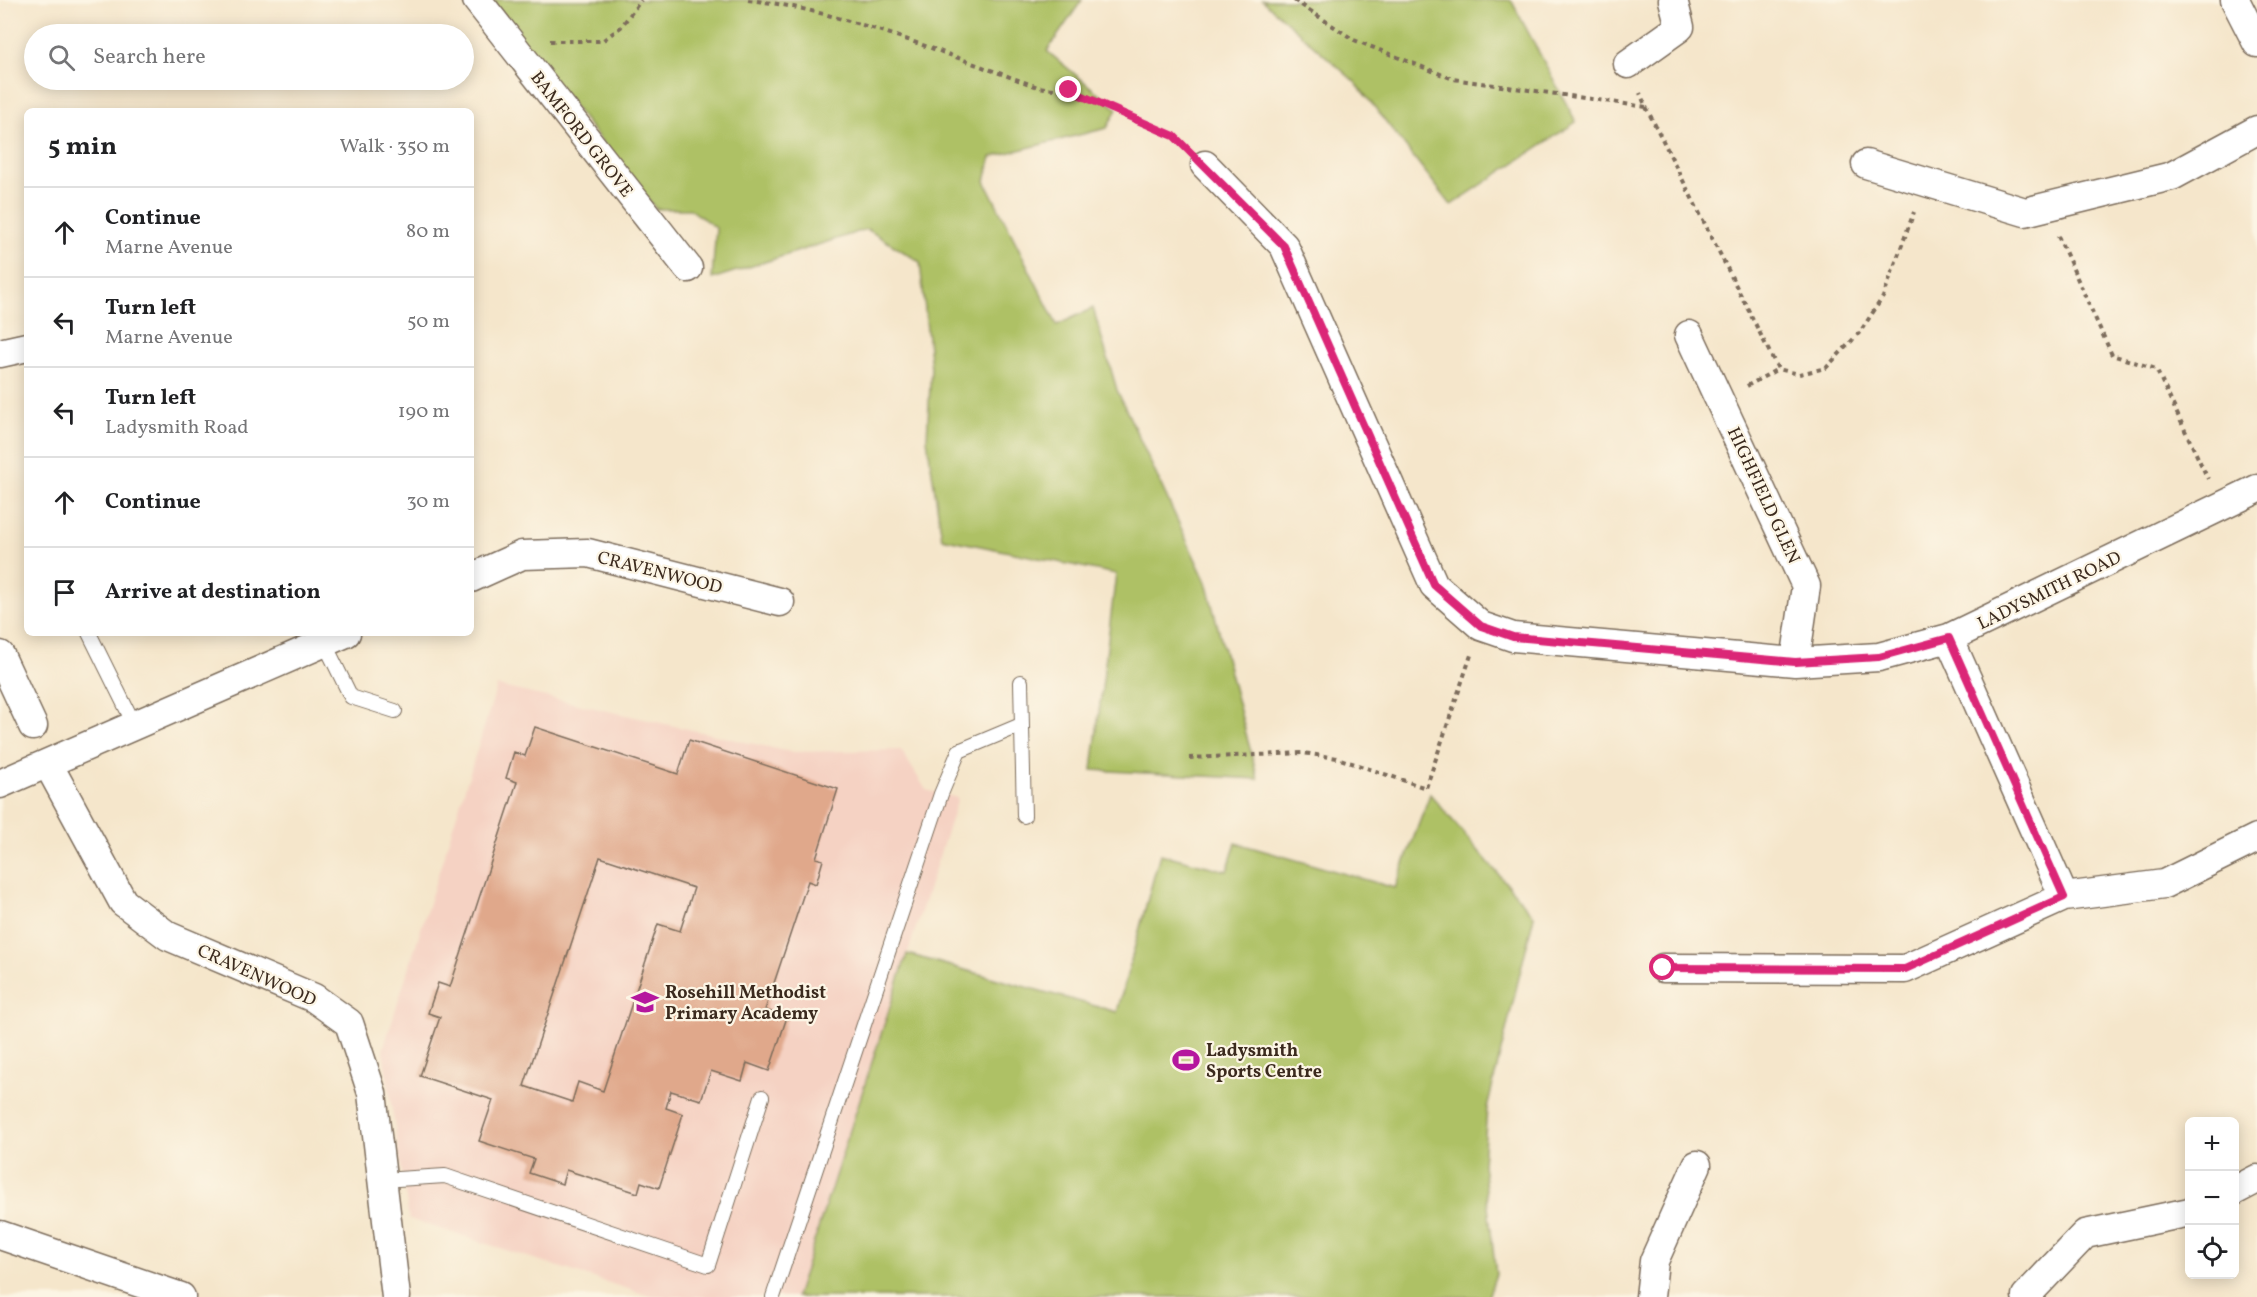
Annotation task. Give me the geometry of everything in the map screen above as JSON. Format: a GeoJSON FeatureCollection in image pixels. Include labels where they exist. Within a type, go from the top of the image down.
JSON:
{"type":"FeatureCollection","features":[{"type":"Feature","properties":{"kind":"street","name":"BAMFORD GROVE"},"geometry":{"type":"LineString","coordinates":[[477,0],[688,268]]}},
{"type":"Feature","properties":{"kind":"street"},"geometry":{"type":"LineString","coordinates":[[1628,64],[1680,27],[1673,0]]}},
{"type":"Feature","properties":{"kind":"street"},"geometry":{"type":"LineString","coordinates":[[2235,0],[2257,43]]}},
{"type":"Feature","properties":{"kind":"street"},"geometry":{"type":"LineString","coordinates":[[1866,164],[2025,213],[2172,176],[2257,130]]}},
{"type":"Feature","properties":{"kind":"street","name":"LADYSMITH ROAD"},"geometry":{"type":"LineString","coordinates":[[1205,165],[1284,246],[1434,585],[1481,626],[1513,637],[1795,662],[1879,657],[1949,638],[2257,489]]}},
{"type":"Feature","properties":{"kind":"street","name":"HIGHFIELD GLEN"},"geometry":{"type":"LineString","coordinates":[[1689,334],[1806,586],[1795,662]]}},
{"type":"Feature","properties":{"kind":"street"},"geometry":{"type":"LineString","coordinates":[[0,353],[24,348]]}},
{"type":"Feature","properties":{"kind":"street","name":"CRAVENWOOD"},"geometry":{"type":"LineString","coordinates":[[474,577],[522,555],[588,553],[780,602]]}},
{"type":"Feature","properties":{"kind":"street"},"geometry":{"type":"LineString","coordinates":[[0,784],[335,638]]}},
{"type":"Feature","properties":{"kind":"street"},"geometry":{"type":"LineString","coordinates":[[1949,638],[2064,897]]}},
{"type":"Feature","properties":{"kind":"street"},"geometry":{"type":"LineString","coordinates":[[0,655],[33,726]]}},
{"type":"Feature","properties":{"kind":"street","name":"CRAVENWOOD"},"geometry":{"type":"LineString","coordinates":[[48,764],[123,902],[168,936],[314,998],[349,1023],[372,1093],[396,1297]]}},
{"type":"Feature","properties":{"kind":"street"},"geometry":{"type":"LineString","coordinates":[[1663,968],[1905,969],[2064,897],[2164,884],[2257,838]]}},
{"type":"Feature","properties":{"kind":"street"},"geometry":{"type":"LineString","coordinates":[[1650,1297],[1654,1261],[1697,1165]]}},
{"type":"Feature","properties":{"kind":"street"},"geometry":{"type":"LineString","coordinates":[[2239,1189],[2257,1179]]}},
{"type":"Feature","properties":{"kind":"street"},"geometry":{"type":"LineString","coordinates":[[2026,1296],[2085,1234],[2185,1213]]}},
{"type":"Feature","properties":{"kind":"street"},"geometry":{"type":"LineString","coordinates":[[0,1235],[181,1297]]}},
{"type":"Feature","properties":{"kind":"lane"},"geometry":{"type":"LineString","coordinates":[[90,636],[135,726]]}},
{"type":"Feature","properties":{"kind":"lane"},"geometry":{"type":"LineString","coordinates":[[335,638],[351,697],[395,711]]}},
{"type":"Feature","properties":{"kind":"lane"},"geometry":{"type":"LineString","coordinates":[[1020,682],[1024,816]]}},
{"type":"Feature","properties":{"kind":"lane"},"geometry":{"type":"LineString","coordinates":[[773,1297],[941,794],[959,752],[1022,725]]}},
{"type":"Feature","properties":{"kind":"lane"},"geometry":{"type":"LineString","coordinates":[[382,1180],[445,1176],[708,1265],[762,1097]]}},
{"type":"Feature","properties":{"kind":"path"},"geometry":{"type":"LineString","coordinates":[[500,30],[542,41],[602,40],[621,27],[641,0]]}},
{"type":"Feature","properties":{"kind":"path"},"geometry":{"type":"LineString","coordinates":[[748,0],[776,3],[854,24],[1038,87],[1069,90],[1174,136],[1205,165]]}},
{"type":"Feature","properties":{"kind":"path"},"geometry":{"type":"LineString","coordinates":[[1294,0],[1354,40],[1453,79],[1646,107]]}},
{"type":"Feature","properties":{"kind":"path"},"geometry":{"type":"LineString","coordinates":[[1628,64],[1646,107],[1778,369],[1799,374],[1826,368],[1860,332],[1883,297],[1925,182]]}},
{"type":"Feature","properties":{"kind":"path"},"geometry":{"type":"LineString","coordinates":[[2046,207],[2112,355],[2156,369],[2221,507]]}},
{"type":"Feature","properties":{"kind":"path"},"geometry":{"type":"LineString","coordinates":[[1189,759],[1303,753],[1337,758],[1426,788],[1481,626]]}},
{"type":"Feature","properties":{"kind":"shaded area","name":"Rosehill Methodist Primary Academy"},"geometry":{"type":"Polygon","coordinates":[[[497,686],[790,752],[901,750],[926,790],[958,798],[796,1297],[653,1297],[409,1219],[383,1050],[497,686]]]}},
{"type":"Feature","properties":{"kind":"green space"},"geometry":{"type":"Polygon","coordinates":[[[496,0],[1082,0],[1047,51],[1117,109],[1107,128],[991,157],[985,181],[1057,325],[1093,308],[1117,390],[1206,582],[1258,779],[1092,770],[1116,574],[942,538],[927,439],[931,368],[920,262],[867,229],[712,279],[716,228],[690,209],[656,209],[492,5],[496,0]]]}},
{"type":"Feature","properties":{"kind":"green space"},"geometry":{"type":"Polygon","coordinates":[[[1262,0],[1511,0],[1576,122],[1451,205],[1355,82],[1262,0]]]}},
{"type":"Feature","properties":{"kind":"green space","name":"Ladysmith Sports Centre"},"geometry":{"type":"Polygon","coordinates":[[[1430,794],[1534,916],[1487,1108],[1483,1164],[1496,1274],[1488,1297],[796,1297],[907,954],[1117,1012],[1160,854],[1227,871],[1236,843],[1395,888],[1430,794]]]}},
{"type":"Feature","properties":{"kind":"building"},"geometry":{"type":"Polygon","coordinates":[[[535,727],[678,774],[689,740],[838,789],[816,858],[823,860],[816,884],[808,881],[765,1010],[787,1017],[769,1071],[747,1063],[742,1081],[711,1071],[701,1100],[671,1091],[666,1108],[683,1114],[659,1188],[641,1182],[638,1193],[566,1170],[562,1184],[529,1173],[534,1159],[479,1141],[493,1100],[420,1076],[440,1017],[428,1013],[438,983],[450,987],[517,782],[506,778],[514,752],[525,756],[535,727]],[[600,857],[524,1086],[572,1102],[578,1082],[603,1091],[658,924],[680,931],[694,888],[600,857]]]}},
{"type":"Feature","properties":{"kind":"place","name":"Rosehill Methodist Primary Academy"},"geometry":{"type":"Point","coordinates":[645,1002]}},
{"type":"Feature","properties":{"kind":"place","name":"Ladysmith Sports Centre"},"geometry":{"type":"Point","coordinates":[1186,1060]}},
{"type":"Feature","properties":{"kind":"route"},"geometry":{"type":"LineString","coordinates":[[1069,90],[1174,136],[1284,246],[1434,585],[1481,626],[1513,637],[1795,662],[1879,657],[1949,638],[2064,897],[1905,969],[1663,968]]}}]}
